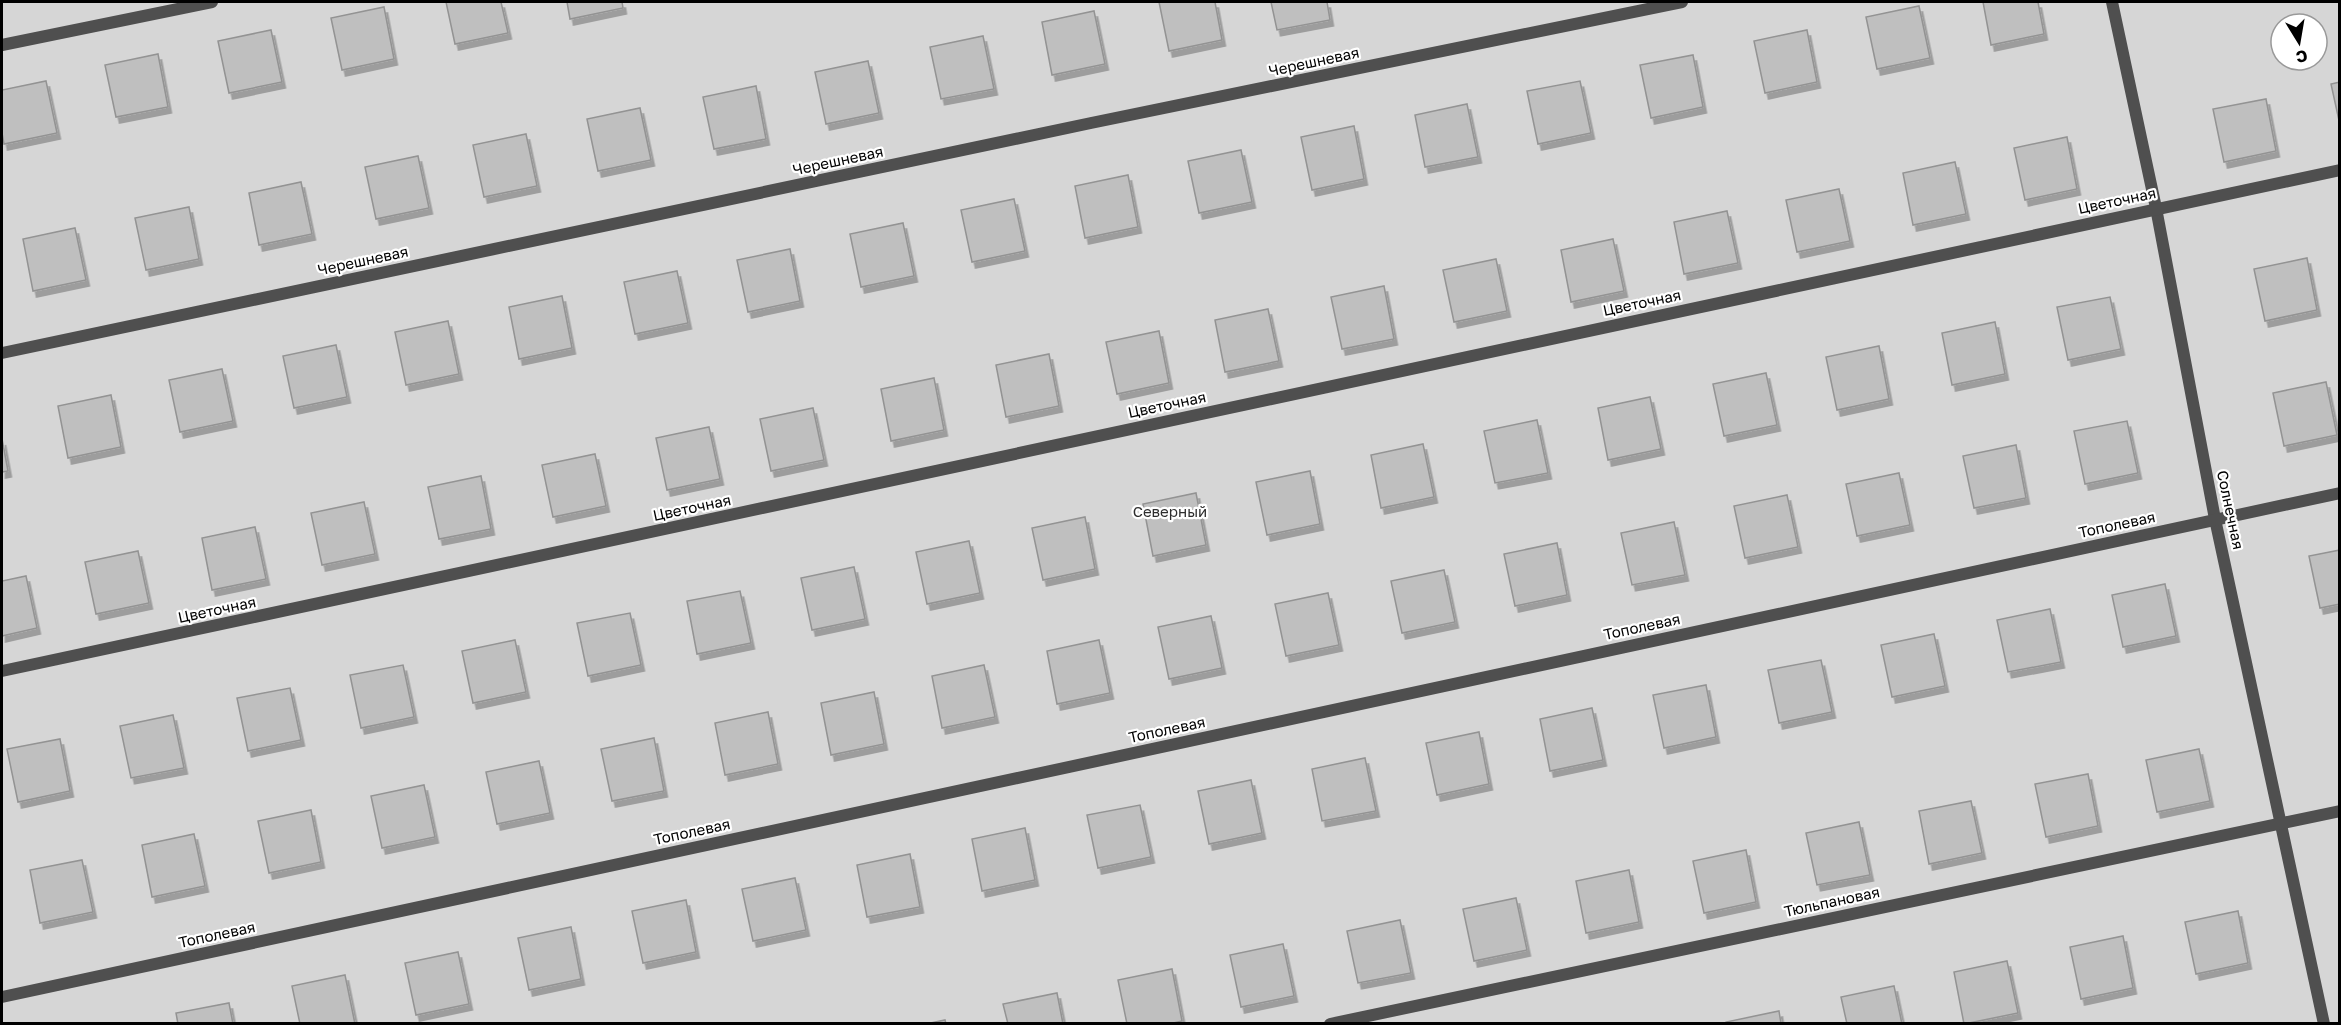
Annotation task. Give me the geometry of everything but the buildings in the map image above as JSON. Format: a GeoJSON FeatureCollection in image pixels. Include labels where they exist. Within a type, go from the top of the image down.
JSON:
{"type":"FeatureCollection","features":[{"type":"Feature","properties":{"kind":"street"},"geometry":{"type":"LineString","coordinates":[[2,45],[212,2]]}},
{"type":"Feature","properties":{"kind":"street","name":"Черешневая"},"geometry":{"type":"LineString","coordinates":[[2,353],[1091,123],[1682,2]]}},
{"type":"Feature","properties":{"kind":"street","name":"Солнечная"},"geometry":{"type":"LineString","coordinates":[[2112,2],[2156,208],[2216,519],[2324,1023]]}},
{"type":"Feature","properties":{"kind":"street","name":"Цветочная"},"geometry":{"type":"LineString","coordinates":[[2,671],[2340,170]]}},
{"type":"Feature","properties":{"kind":"street","name":"Тополевая"},"geometry":{"type":"LineString","coordinates":[[2,997],[2340,493]]}},
{"type":"Feature","properties":{"kind":"street","name":"Тюльпановая"},"geometry":{"type":"LineString","coordinates":[[1330,1023],[2340,811]]}},
{"type":"Feature","properties":{"kind":"green space","name":"Северный"},"geometry":{"type":"Polygon","coordinates":[[[2,2],[2339,2],[2339,1023],[2,1023],[2,2]]]}}]}
